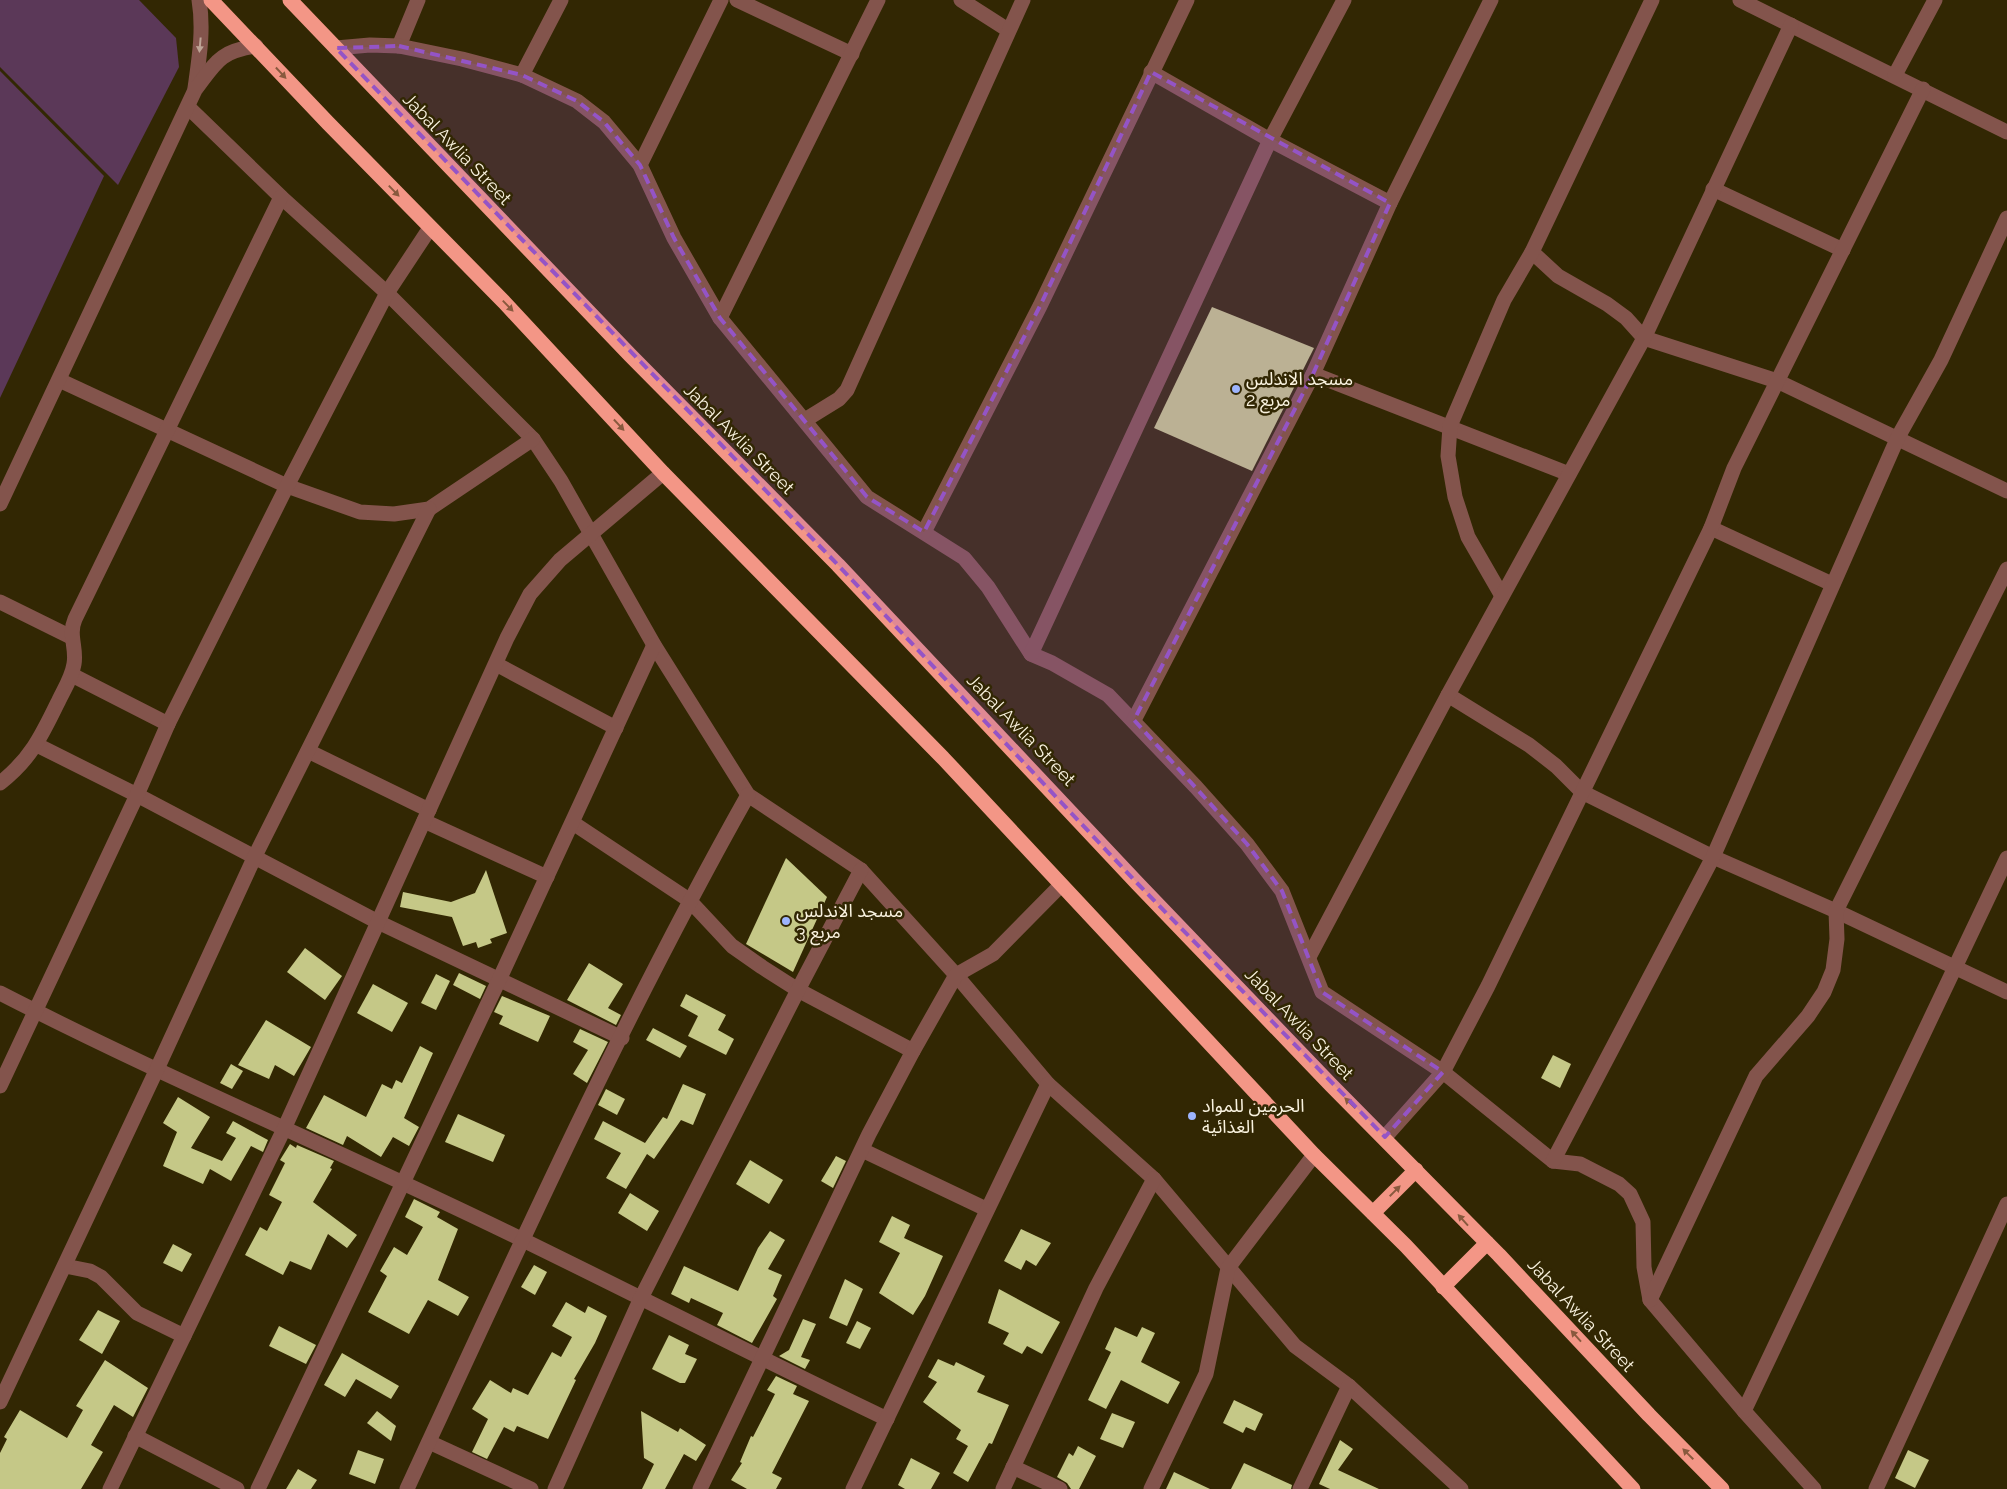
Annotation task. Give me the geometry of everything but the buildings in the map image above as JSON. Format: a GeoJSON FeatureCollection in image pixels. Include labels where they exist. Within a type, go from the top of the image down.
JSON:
{"type":"FeatureCollection","features":[{"type":"Feature","properties":{"kind":"highway"},"geometry":{"type":"LineString","coordinates":[[211,0],[430,228],[504,302],[663,473],[936,751],[1314,1155],[1373,1212],[1629,1488]]}},
{"type":"Feature","properties":{"kind":"highway","name":"Jabal Awlia Street"},"geometry":{"type":"LineString","coordinates":[[290,0],[603,327],[838,565],[1137,883],[1331,1085],[1487,1243],[1722,1489]]}},
{"type":"Feature","properties":{"kind":"highway"},"geometry":{"type":"LineString","coordinates":[[1373,1212],[1416,1170]]}},
{"type":"Feature","properties":{"kind":"highway"},"geometry":{"type":"LineString","coordinates":[[1443,1287],[1487,1243]]}},
{"type":"Feature","properties":{"kind":"street"},"geometry":{"type":"LineString","coordinates":[[0,504],[195,90],[201,43],[202,16],[199,0]]}},
{"type":"Feature","properties":{"kind":"street"},"geometry":{"type":"LineString","coordinates":[[302,0],[310,20]]}},
{"type":"Feature","properties":{"kind":"street"},"geometry":{"type":"LineString","coordinates":[[399,46],[418,0]]}},
{"type":"Feature","properties":{"kind":"street"},"geometry":{"type":"LineString","coordinates":[[522,76],[560,0]]}},
{"type":"Feature","properties":{"kind":"street"},"geometry":{"type":"LineString","coordinates":[[640,165],[721,0]]}},
{"type":"Feature","properties":{"kind":"street"},"geometry":{"type":"LineString","coordinates":[[737,0],[852,54]]}},
{"type":"Feature","properties":{"kind":"street"},"geometry":{"type":"LineString","coordinates":[[720,318],[878,0]]}},
{"type":"Feature","properties":{"kind":"street"},"geometry":{"type":"LineString","coordinates":[[961,0],[1008,30]]}},
{"type":"Feature","properties":{"kind":"street"},"geometry":{"type":"LineString","coordinates":[[805,420],[839,399],[847,390],[1023,0]]}},
{"type":"Feature","properties":{"kind":"street"},"geometry":{"type":"LineString","coordinates":[[924,532],[1040,306],[1187,0]]}},
{"type":"Feature","properties":{"kind":"street"},"geometry":{"type":"LineString","coordinates":[[1031,654],[1270,140],[1344,0]]}},
{"type":"Feature","properties":{"kind":"street"},"geometry":{"type":"LineString","coordinates":[[1134,720],[1313,374],[1390,203],[1491,0]]}},
{"type":"Feature","properties":{"kind":"street"},"geometry":{"type":"LineString","coordinates":[[1502,596],[1468,537],[1455,497],[1448,456],[1450,426],[1504,300],[1532,252],[1652,0]]}},
{"type":"Feature","properties":{"kind":"street"},"geometry":{"type":"LineString","coordinates":[[1740,0],[2007,132]]}},
{"type":"Feature","properties":{"kind":"street"},"geometry":{"type":"LineString","coordinates":[[1895,75],[1935,0]]}},
{"type":"Feature","properties":{"kind":"street"},"geometry":{"type":"LineString","coordinates":[[1309,957],[1448,695],[1644,338],[1791,25]]}},
{"type":"Feature","properties":{"kind":"street"},"geometry":{"type":"LineString","coordinates":[[336,48],[370,45],[399,46],[462,59],[522,76],[577,101],[604,122],[640,165],[674,238],[720,318],[867,497],[964,558],[988,586],[1031,654],[1052,663],[1108,695],[1134,720],[1246,844],[1282,891],[1309,957],[1316,982],[1322,992],[1443,1072],[1553,1161],[1580,1164],[1619,1184],[1630,1194],[1643,1222],[1644,1267],[1650,1300],[1744,1411],[1814,1489]]}},
{"type":"Feature","properties":{"kind":"street"},"geometry":{"type":"LineString","coordinates":[[195,90],[220,58],[230,52],[256,46]]}},
{"type":"Feature","properties":{"kind":"street"},"geometry":{"type":"LineString","coordinates":[[1151,72],[1270,140],[1390,203]]}},
{"type":"Feature","properties":{"kind":"street"},"geometry":{"type":"LineString","coordinates":[[1385,1138],[1443,1072],[1488,986],[1710,528],[1734,468],[1923,89]]}},
{"type":"Feature","properties":{"kind":"street"},"geometry":{"type":"LineString","coordinates":[[188,107],[281,197],[387,293],[534,439],[591,533],[654,645],[748,795],[861,870],[956,975],[1048,1084],[1154,1179],[1295,1346],[1349,1386],[1446,1483],[1461,1489]]}},
{"type":"Feature","properties":{"kind":"street"},"geometry":{"type":"LineString","coordinates":[[1713,189],[1843,250]]}},
{"type":"Feature","properties":{"kind":"street"},"geometry":{"type":"LineString","coordinates":[[0,783],[14,772],[37,745],[72,675],[75,656],[71,637],[75,619],[169,430],[281,197]]}},
{"type":"Feature","properties":{"kind":"street"},"geometry":{"type":"LineString","coordinates":[[1553,1161],[1713,857],[1898,437],[1941,360],[2007,218]]}},
{"type":"Feature","properties":{"kind":"street"},"geometry":{"type":"LineString","coordinates":[[0,1086],[138,795],[168,724],[287,486],[387,293],[430,228]]}},
{"type":"Feature","properties":{"kind":"street"},"geometry":{"type":"LineString","coordinates":[[1532,252],[1558,276],[1607,304],[1626,318],[1644,338],[1777,381],[1898,437],[2007,491]]}},
{"type":"Feature","properties":{"kind":"street"},"geometry":{"type":"LineString","coordinates":[[1313,374],[1570,474]]}},
{"type":"Feature","properties":{"kind":"street"},"geometry":{"type":"LineString","coordinates":[[59,380],[287,486],[360,512],[394,514],[429,509],[534,439]]}},
{"type":"Feature","properties":{"kind":"street"},"geometry":{"type":"LineString","coordinates":[[110,1489],[284,1129],[496,664],[530,594],[560,560],[663,473]]}},
{"type":"Feature","properties":{"kind":"street"},"geometry":{"type":"LineString","coordinates":[[0,1402],[4,1381],[64,1266],[158,1069],[255,856],[429,509]]}},
{"type":"Feature","properties":{"kind":"street"},"geometry":{"type":"LineString","coordinates":[[1710,528],[1832,584]]}},
{"type":"Feature","properties":{"kind":"street"},"geometry":{"type":"LineString","coordinates":[[1650,1300],[1756,1076],[1808,1016],[1824,992],[1833,970],[1837,939],[1836,911],[2007,569]]}},
{"type":"Feature","properties":{"kind":"street"},"geometry":{"type":"LineString","coordinates":[[0,602],[71,637]]}},
{"type":"Feature","properties":{"kind":"street"},"geometry":{"type":"LineString","coordinates":[[258,1489],[401,1183],[499,980],[654,645]]}},
{"type":"Feature","properties":{"kind":"street"},"geometry":{"type":"LineString","coordinates":[[496,664],[616,728]]}},
{"type":"Feature","properties":{"kind":"street"},"geometry":{"type":"LineString","coordinates":[[72,675],[168,724]]}},
{"type":"Feature","properties":{"kind":"street"},"geometry":{"type":"LineString","coordinates":[[1448,695],[1529,745],[1556,766],[1582,792],[1713,857],[1836,911],[2007,992]]}},
{"type":"Feature","properties":{"kind":"street"},"geometry":{"type":"LineString","coordinates":[[37,745],[138,795],[378,922],[622,1038]]}},
{"type":"Feature","properties":{"kind":"street"},"geometry":{"type":"LineString","coordinates":[[308,751],[547,877]]}},
{"type":"Feature","properties":{"kind":"street"},"geometry":{"type":"LineString","coordinates":[[407,1489],[523,1240],[689,900],[748,795]]}},
{"type":"Feature","properties":{"kind":"street"},"geometry":{"type":"LineString","coordinates":[[572,823],[689,900],[732,946],[798,990],[912,1051]]}},
{"type":"Feature","properties":{"kind":"street"},"geometry":{"type":"LineString","coordinates":[[1744,1411],[2007,858]]}},
{"type":"Feature","properties":{"kind":"street"},"geometry":{"type":"LineString","coordinates":[[555,1489],[640,1300],[861,870]]}},
{"type":"Feature","properties":{"kind":"street"},"geometry":{"type":"LineString","coordinates":[[700,1489],[862,1150],[912,1051],[956,975],[993,954],[1061,885]]}},
{"type":"Feature","properties":{"kind":"street"},"geometry":{"type":"LineString","coordinates":[[0,993],[284,1129],[523,1240],[640,1300],[886,1419]]}},
{"type":"Feature","properties":{"kind":"street"},"geometry":{"type":"LineString","coordinates":[[853,1489],[986,1209],[1048,1084]]}},
{"type":"Feature","properties":{"kind":"street"},"geometry":{"type":"LineString","coordinates":[[862,1150],[986,1209]]}},
{"type":"Feature","properties":{"kind":"street"},"geometry":{"type":"LineString","coordinates":[[1151,1489],[1206,1374],[1228,1268],[1314,1155]]}},
{"type":"Feature","properties":{"kind":"street"},"geometry":{"type":"LineString","coordinates":[[1003,1489],[1096,1288],[1154,1179]]}},
{"type":"Feature","properties":{"kind":"street"},"geometry":{"type":"LineString","coordinates":[[1876,1489],[2007,1204]]}},
{"type":"Feature","properties":{"kind":"street"},"geometry":{"type":"LineString","coordinates":[[64,1266],[90,1271],[101,1277],[137,1313],[184,1336]]}},
{"type":"Feature","properties":{"kind":"street"},"geometry":{"type":"LineString","coordinates":[[1300,1489],[1349,1386]]}},
{"type":"Feature","properties":{"kind":"street"},"geometry":{"type":"LineString","coordinates":[[135,1436],[237,1489]]}},
{"type":"Feature","properties":{"kind":"street"},"geometry":{"type":"LineString","coordinates":[[429,1442],[531,1489]]}},
{"type":"Feature","properties":{"kind":"street"},"geometry":{"type":"LineString","coordinates":[[1013,1467],[1060,1489]]}},
{"type":"Feature","properties":{"kind":"highlighted area"},"geometry":{"type":"Polygon","coordinates":[[[399,46],[522,75],[577,101],[604,122],[640,165],[674,238],[720,318],[867,497],[924,532],[1040,306],[1151,72],[1390,203],[1313,374],[1134,720],[1247,844],[1282,891],[1322,992],[1443,1072],[1385,1137],[1137,883],[838,565],[336,48],[399,46]]]}},
{"type":"Feature","properties":{"kind":"shaded area"},"geometry":{"type":"Polygon","coordinates":[[[0,0],[139,0],[176,38],[179,67],[118,185],[0,67],[0,0]]]}},
{"type":"Feature","properties":{"kind":"shaded area"},"geometry":{"type":"Polygon","coordinates":[[[0,71],[104,176],[0,398],[0,71]]]}},
{"type":"Feature","properties":{"kind":"place","name":"مسجد الاندلس مربع 2"},"geometry":{"type":"Point","coordinates":[1236,389]}},
{"type":"Feature","properties":{"kind":"place","name":"مسجد الاندلس مربع 3"},"geometry":{"type":"Point","coordinates":[786,921]}},
{"type":"Feature","properties":{"kind":"place","name":"الحرمين للمواد الغذائية"},"geometry":{"type":"Point","coordinates":[1192,1116]}}]}
